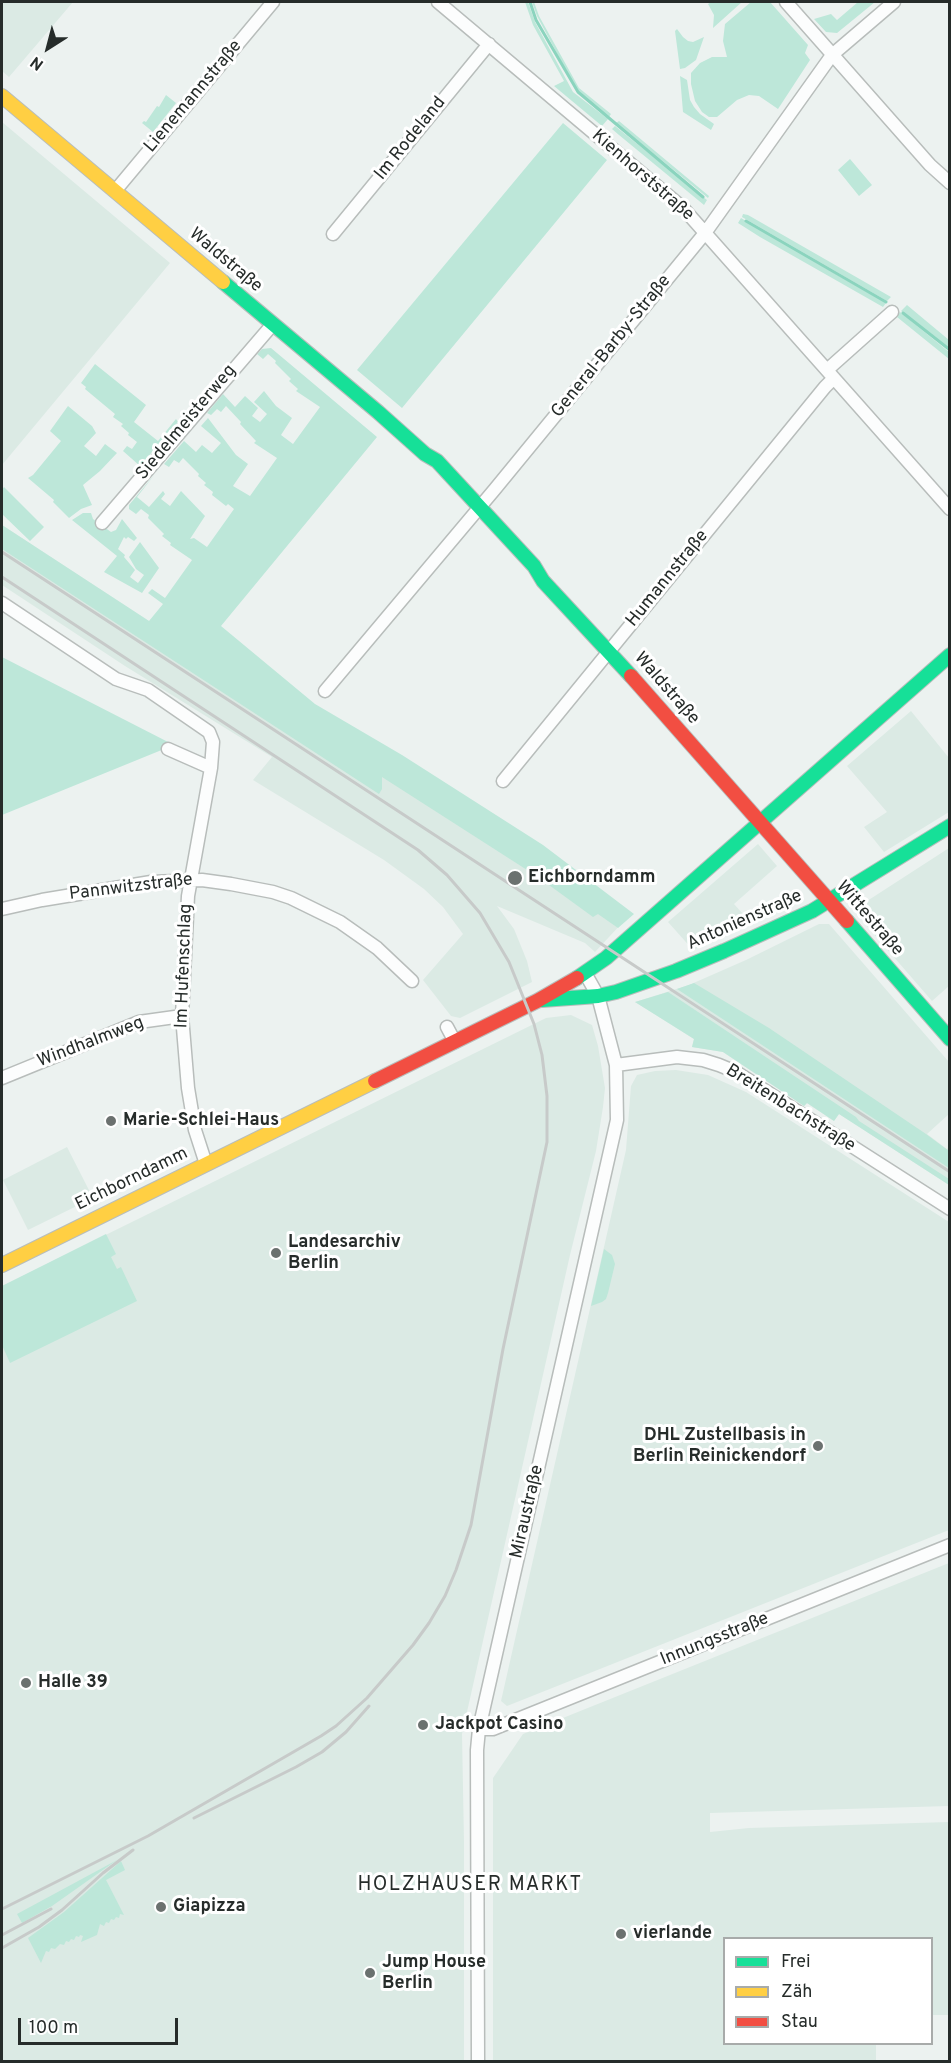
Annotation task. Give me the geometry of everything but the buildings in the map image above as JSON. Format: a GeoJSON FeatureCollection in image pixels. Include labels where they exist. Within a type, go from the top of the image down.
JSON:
{"type":"FeatureCollection","features":[{"type":"Feature","properties":{"kind":"main road","name":"Waldstraße"},"geometry":{"type":"LineString","coordinates":[[2,96],[425,454],[432,465],[478,509],[528,570],[543,581],[609,651],[760,823]]}},
{"type":"Feature","properties":{"kind":"main road","name":"Eichborndamm"},"geometry":{"type":"LineString","coordinates":[[2,1265],[537,1001],[585,973],[606,958],[950,655]]}},
{"type":"Feature","properties":{"kind":"main road","name":"Wittestraße"},"geometry":{"type":"LineString","coordinates":[[760,823],[950,1039]]}},
{"type":"Feature","properties":{"kind":"main road","name":"Antonienstraße"},"geometry":{"type":"LineString","coordinates":[[537,1001],[598,996],[676,971],[812,911],[950,826]]}},
{"type":"Feature","properties":{"kind":"street","name":"Lienemannstraße"},"geometry":{"type":"LineString","coordinates":[[115,191],[273,2]]}},
{"type":"Feature","properties":{"kind":"street","name":"Kienhorststraße"},"geometry":{"type":"LineString","coordinates":[[438,2],[683,208],[950,509]]}},
{"type":"Feature","properties":{"kind":"street"},"geometry":{"type":"LineString","coordinates":[[786,2],[930,165],[950,183]]}},
{"type":"Feature","properties":{"kind":"street","name":"General-Barby-Straße"},"geometry":{"type":"LineString","coordinates":[[326,691],[705,233],[832,55],[894,2]]}},
{"type":"Feature","properties":{"kind":"street","name":"Im Rodeland"},"geometry":{"type":"LineString","coordinates":[[333,234],[489,44]]}},
{"type":"Feature","properties":{"kind":"street"},"geometry":{"type":"LineString","coordinates":[[830,374],[892,312]]}},
{"type":"Feature","properties":{"kind":"street","name":"Siedelmeisterweg"},"geometry":{"type":"LineString","coordinates":[[102,523],[273,324]]}},
{"type":"Feature","properties":{"kind":"street","name":"Humannstraße"},"geometry":{"type":"LineString","coordinates":[[503,781],[825,387],[830,374]]}},
{"type":"Feature","properties":{"kind":"street","name":"Im Hufenschlag"},"geometry":{"type":"LineString","coordinates":[[2,603],[116,679],[147,690],[209,732],[213,742],[214,752],[188,896],[182,1016],[188,1089],[195,1130],[206,1164]]}},
{"type":"Feature","properties":{"kind":"street"},"geometry":{"type":"LineString","coordinates":[[168,749],[211,768]]}},
{"type":"Feature","properties":{"kind":"street","name":"Pannwitzstraße"},"geometry":{"type":"LineString","coordinates":[[2,909],[151,882],[202,880],[253,887],[273,892],[308,906],[360,935],[389,958],[412,981]]}},
{"type":"Feature","properties":{"kind":"street","name":"Miraustraße"},"geometry":{"type":"LineString","coordinates":[[478,2061],[477,1750],[479,1729],[613,1144],[618,1106],[616,1065],[598,996],[585,973]]}},
{"type":"Feature","properties":{"kind":"street","name":"Windhalmweg"},"geometry":{"type":"LineString","coordinates":[[2,1078],[140,1022],[182,1016]]}},
{"type":"Feature","properties":{"kind":"street"},"geometry":{"type":"LineString","coordinates":[[447,1026],[455,1042]]}},
{"type":"Feature","properties":{"kind":"street","name":"Breitenbachstraße"},"geometry":{"type":"LineString","coordinates":[[616,1065],[677,1057],[704,1060],[736,1072],[950,1209]]}},
{"type":"Feature","properties":{"kind":"street","name":"Innungsstraße"},"geometry":{"type":"LineString","coordinates":[[479,1729],[493,1729],[950,1545]]}},
{"type":"Feature","properties":{"kind":"shaded area"},"geometry":{"type":"Polygon","coordinates":[[[2,2],[73,2],[9,77],[2,71],[2,2]]]}},
{"type":"Feature","properties":{"kind":"shaded area"},"geometry":{"type":"Polygon","coordinates":[[[2,122],[170,263],[2,465],[2,122]]]}},
{"type":"Feature","properties":{"kind":"shaded area"},"geometry":{"type":"Polygon","coordinates":[[[2,525],[623,922],[595,952],[585,943],[497,906],[514,929],[527,961],[532,982],[460,1018],[451,1016],[423,980],[463,934],[443,907],[424,889],[384,860],[253,780],[272,757],[125,666],[2,585],[2,525]]]}},
{"type":"Feature","properties":{"kind":"shaded area"},"geometry":{"type":"Polygon","coordinates":[[[911,711],[949,758],[949,812],[884,852],[864,827],[887,812],[847,766],[911,711]]]}},
{"type":"Feature","properties":{"kind":"shaded area"},"geometry":{"type":"Polygon","coordinates":[[[758,844],[777,866],[734,904],[752,924],[693,950],[668,922],[758,844]]]}},
{"type":"Feature","properties":{"kind":"shaded area"},"geometry":{"type":"Polygon","coordinates":[[[949,848],[949,986],[932,1001],[860,918],[864,903],[949,848]]]}},
{"type":"Feature","properties":{"kind":"shaded area"},"geometry":{"type":"Polygon","coordinates":[[[819,924],[829,924],[949,1062],[949,1114],[927,1134],[947,1149],[949,1147],[949,1185],[839,1114],[834,1121],[807,1103],[804,1106],[723,1052],[692,1047],[694,1039],[635,1002],[689,985],[819,924]]]}},
{"type":"Feature","properties":{"kind":"shaded area"},"geometry":{"type":"Polygon","coordinates":[[[571,1015],[592,1025],[605,1088],[596,1151],[570,1255],[462,1734],[464,2061],[2,2061],[2,1286],[546,1018],[571,1015]]]}},
{"type":"Feature","properties":{"kind":"shaded area"},"geometry":{"type":"Polygon","coordinates":[[[676,1070],[708,1075],[746,1092],[949,1222],[949,1530],[507,1706],[501,1701],[626,1150],[631,1086],[637,1075],[676,1070]]]}},
{"type":"Feature","properties":{"kind":"shaded area"},"geometry":{"type":"Polygon","coordinates":[[[67,1147],[93,1198],[28,1230],[3,1180],[67,1147]]]}},
{"type":"Feature","properties":{"kind":"shaded area"},"geometry":{"type":"Polygon","coordinates":[[[949,1563],[949,1806],[710,1813],[710,1832],[749,1828],[949,1822],[949,2015],[933,2015],[933,1937],[723,1937],[723,2045],[876,2045],[876,2061],[493,2061],[493,1778],[523,1734],[949,1563]]]}},
{"type":"Feature","properties":{"kind":"green space"},"geometry":{"type":"Polygon","coordinates":[[[525,2],[528,2],[535,22],[573,92],[608,119],[602,126],[554,86],[564,81],[533,25],[525,2]]]}},
{"type":"Feature","properties":{"kind":"green space"},"geometry":{"type":"Polygon","coordinates":[[[532,2],[579,88],[611,114],[609,117],[576,89],[537,16],[532,2]]]}},
{"type":"Feature","properties":{"kind":"green space"},"geometry":{"type":"Polygon","coordinates":[[[711,2],[742,2],[713,28],[714,15],[708,4],[711,2]]]}},
{"type":"Feature","properties":{"kind":"green space"},"geometry":{"type":"Polygon","coordinates":[[[751,2],[770,2],[808,45],[805,53],[810,60],[778,109],[759,96],[749,95],[737,100],[717,117],[709,117],[702,112],[695,101],[691,73],[700,63],[712,57],[727,57],[723,41],[725,24],[751,2]]]}},
{"type":"Feature","properties":{"kind":"green space"},"geometry":{"type":"Polygon","coordinates":[[[858,2],[875,2],[837,33],[826,32],[814,19],[831,14],[837,20],[858,2]]]}},
{"type":"Feature","properties":{"kind":"green space"},"geometry":{"type":"Polygon","coordinates":[[[677,29],[688,41],[693,42],[704,37],[696,60],[680,69],[675,31],[677,29]]]}},
{"type":"Feature","properties":{"kind":"green space"},"geometry":{"type":"Polygon","coordinates":[[[680,76],[687,80],[690,100],[694,107],[714,124],[711,130],[683,112],[680,76]]]}},
{"type":"Feature","properties":{"kind":"green space"},"geometry":{"type":"Polygon","coordinates":[[[166,95],[176,103],[153,132],[142,123],[146,122],[157,106],[159,107],[166,95]]]}},
{"type":"Feature","properties":{"kind":"green space"},"geometry":{"type":"Polygon","coordinates":[[[619,121],[709,196],[708,198],[616,123],[619,121]]]}},
{"type":"Feature","properties":{"kind":"green space"},"geometry":{"type":"Polygon","coordinates":[[[563,123],[607,160],[402,408],[357,370],[563,123]]]}},
{"type":"Feature","properties":{"kind":"green space"},"geometry":{"type":"Polygon","coordinates":[[[615,126],[707,200],[704,205],[612,129],[615,126]]]}},
{"type":"Feature","properties":{"kind":"green space"},"geometry":{"type":"Polygon","coordinates":[[[850,159],[872,185],[859,196],[838,170],[850,159]]]}},
{"type":"Feature","properties":{"kind":"green space"},"geometry":{"type":"Polygon","coordinates":[[[743,214],[891,297],[887,301],[742,217],[743,214]]]}},
{"type":"Feature","properties":{"kind":"green space"},"geometry":{"type":"Polygon","coordinates":[[[741,218],[886,303],[883,307],[760,237],[738,223],[741,218]]]}},
{"type":"Feature","properties":{"kind":"green space"},"geometry":{"type":"Polygon","coordinates":[[[907,305],[949,340],[949,349],[901,311],[907,305]]]}},
{"type":"Feature","properties":{"kind":"green space"},"geometry":{"type":"Polygon","coordinates":[[[900,312],[949,352],[949,359],[897,317],[900,312]]]}},
{"type":"Feature","properties":{"kind":"green space"},"geometry":{"type":"Polygon","coordinates":[[[271,348],[377,437],[221,626],[315,704],[402,755],[543,845],[634,914],[618,928],[598,914],[593,917],[538,877],[382,777],[382,789],[379,794],[2,549],[2,525],[149,621],[163,604],[148,593],[152,589],[165,598],[192,560],[170,545],[171,543],[162,536],[164,534],[148,518],[149,515],[141,509],[136,514],[129,509],[129,505],[155,474],[137,497],[149,507],[163,491],[165,494],[161,499],[170,506],[181,491],[205,516],[190,539],[194,538],[207,547],[234,509],[212,495],[213,492],[204,485],[206,483],[198,476],[199,474],[183,458],[179,463],[174,460],[169,467],[164,464],[184,441],[196,452],[202,445],[212,453],[221,443],[201,426],[208,418],[236,455],[248,464],[233,486],[250,496],[277,458],[254,443],[256,441],[226,406],[221,412],[217,409],[211,415],[207,413],[223,394],[235,407],[245,396],[258,408],[252,416],[260,422],[267,414],[254,402],[264,391],[276,406],[292,418],[281,435],[293,444],[320,407],[296,391],[298,389],[289,381],[291,379],[268,354],[263,359],[257,354],[262,349],[271,348]]]}},
{"type":"Feature","properties":{"kind":"green space"},"geometry":{"type":"Polygon","coordinates":[[[95,364],[146,405],[134,422],[158,441],[176,419],[178,422],[140,466],[123,451],[127,446],[132,449],[137,442],[121,426],[123,424],[113,417],[115,414],[81,383],[95,364]]]}},
{"type":"Feature","properties":{"kind":"green space"},"geometry":{"type":"Polygon","coordinates":[[[68,406],[92,426],[96,433],[84,446],[96,456],[105,444],[117,453],[83,485],[92,505],[81,509],[69,518],[53,502],[54,500],[28,478],[61,441],[50,431],[68,406]]]}},
{"type":"Feature","properties":{"kind":"green space"},"geometry":{"type":"Polygon","coordinates":[[[4,487],[44,527],[30,541],[2,514],[4,487]]]}},
{"type":"Feature","properties":{"kind":"green space"},"geometry":{"type":"Polygon","coordinates":[[[83,513],[91,513],[93,519],[111,532],[116,530],[122,519],[137,538],[134,541],[124,537],[118,549],[135,570],[130,577],[138,583],[144,575],[136,569],[129,557],[140,542],[159,568],[142,593],[104,572],[117,556],[72,520],[83,513]]]}},
{"type":"Feature","properties":{"kind":"green space"},"geometry":{"type":"Polygon","coordinates":[[[2,657],[170,743],[169,747],[2,815],[2,657]]]}},
{"type":"Feature","properties":{"kind":"green space"},"geometry":{"type":"Polygon","coordinates":[[[694,983],[769,1028],[926,1134],[949,1151],[949,1168],[677,989],[694,983]]]}},
{"type":"Feature","properties":{"kind":"green space"},"geometry":{"type":"Polygon","coordinates":[[[668,992],[949,1179],[949,1185],[839,1114],[834,1121],[807,1103],[804,1106],[723,1052],[692,1047],[694,1039],[635,1002],[668,992]]]}},
{"type":"Feature","properties":{"kind":"green space"},"geometry":{"type":"Polygon","coordinates":[[[106,1234],[116,1254],[111,1257],[117,1269],[121,1267],[137,1301],[10,1363],[2,1345],[2,1286],[106,1234]]]}},
{"type":"Feature","properties":{"kind":"green space"},"geometry":{"type":"Polygon","coordinates":[[[604,1249],[612,1255],[615,1264],[606,1299],[591,1306],[604,1249]]]}},
{"type":"Feature","properties":{"kind":"green space"},"geometry":{"type":"Polygon","coordinates":[[[117,1860],[52,1906],[22,1923],[17,1914],[117,1860]]]}},
{"type":"Feature","properties":{"kind":"green space"},"geometry":{"type":"Polygon","coordinates":[[[121,1861],[125,1870],[106,1880],[124,1915],[120,1914],[119,1918],[111,1919],[104,1926],[100,1924],[97,1935],[81,1942],[83,1936],[76,1936],[74,1940],[66,1941],[64,1945],[60,1944],[55,1949],[51,1948],[49,1952],[46,1951],[41,1963],[28,1938],[64,1912],[121,1861]]]}},
{"type":"Feature","properties":{"kind":"waterway"},"geometry":{"type":"LineString","coordinates":[[530,2],[536,20],[578,92],[703,197]]}},
{"type":"Feature","properties":{"kind":"waterway"},"geometry":{"type":"LineString","coordinates":[[746,221],[886,302]]}},
{"type":"Feature","properties":{"kind":"waterway"},"geometry":{"type":"LineString","coordinates":[[903,313],[950,350]]}},
{"type":"Feature","properties":{"kind":"railway"},"geometry":{"type":"LineString","coordinates":[[2,552],[950,1172]]}},
{"type":"Feature","properties":{"kind":"railway"},"geometry":{"type":"LineString","coordinates":[[2,577],[418,850],[447,875],[480,913],[509,962],[534,1024],[542,1055],[547,1096],[547,1142],[503,1349],[471,1525],[445,1596],[429,1623],[367,1698],[336,1726],[148,1836],[2,1909]]}},
{"type":"Feature","properties":{"kind":"railway"},"geometry":{"type":"LineString","coordinates":[[194,1818],[322,1752],[346,1732],[369,1706]]}},
{"type":"Feature","properties":{"kind":"railway"},"geometry":{"type":"LineString","coordinates":[[2,1948],[39,1927],[62,1910],[133,1850]]}},
{"type":"Feature","properties":{"kind":"railway"},"geometry":{"type":"LineString","coordinates":[[2,1935],[51,1909]]}},
{"type":"Feature","properties":{"kind":"traffic: fast"},"geometry":{"type":"LineString","coordinates":[[223,282],[425,454],[437,461],[631,676]]}},
{"type":"Feature","properties":{"kind":"traffic: fast"},"geometry":{"type":"LineString","coordinates":[[577,978],[606,958],[950,655]]}},
{"type":"Feature","properties":{"kind":"traffic: fast"},"geometry":{"type":"LineString","coordinates":[[542,1000],[598,996],[616,992],[724,951],[812,911],[950,826]]}},
{"type":"Feature","properties":{"kind":"traffic: fast"},"geometry":{"type":"LineString","coordinates":[[847,921],[950,1039]]}},
{"type":"Feature","properties":{"kind":"traffic: slow"},"geometry":{"type":"LineString","coordinates":[[2,96],[223,282]]}},
{"type":"Feature","properties":{"kind":"traffic: slow"},"geometry":{"type":"LineString","coordinates":[[2,1265],[375,1081]]}},
{"type":"Feature","properties":{"kind":"traffic: jam"},"geometry":{"type":"LineString","coordinates":[[631,676],[847,921]]}},
{"type":"Feature","properties":{"kind":"traffic: jam"},"geometry":{"type":"LineString","coordinates":[[375,1081],[537,1001],[577,978]]}},
{"type":"Feature","properties":{"kind":"place","name":"Eichborndamm"},"geometry":{"type":"Point","coordinates":[515,878]}},
{"type":"Feature","properties":{"kind":"place","name":"Marie-Schlei-Haus"},"geometry":{"type":"Point","coordinates":[111,1121]}},
{"type":"Feature","properties":{"kind":"place","name":"Landesarchiv Berlin"},"geometry":{"type":"Point","coordinates":[276,1253]}},
{"type":"Feature","properties":{"kind":"place","name":"DHL Zustellbasis in Berlin Reinickendorf"},"geometry":{"type":"Point","coordinates":[818,1446]}},
{"type":"Feature","properties":{"kind":"place","name":"Halle 39"},"geometry":{"type":"Point","coordinates":[26,1683]}},
{"type":"Feature","properties":{"kind":"place","name":"Jackpot Casino"},"geometry":{"type":"Point","coordinates":[423,1725]}},
{"type":"Feature","properties":{"kind":"place","name":"Giapizza"},"geometry":{"type":"Point","coordinates":[161,1907]}},
{"type":"Feature","properties":{"kind":"place","name":"vierlande"},"geometry":{"type":"Point","coordinates":[621,1934]}},
{"type":"Feature","properties":{"kind":"place","name":"Jump House Berlin"},"geometry":{"type":"Point","coordinates":[370,1973]}},
{"type":"Feature","properties":{"kind":"district","name":"HOLZHAUSER MARKT"},"geometry":{"type":"Point","coordinates":[470,1886]}}]}
